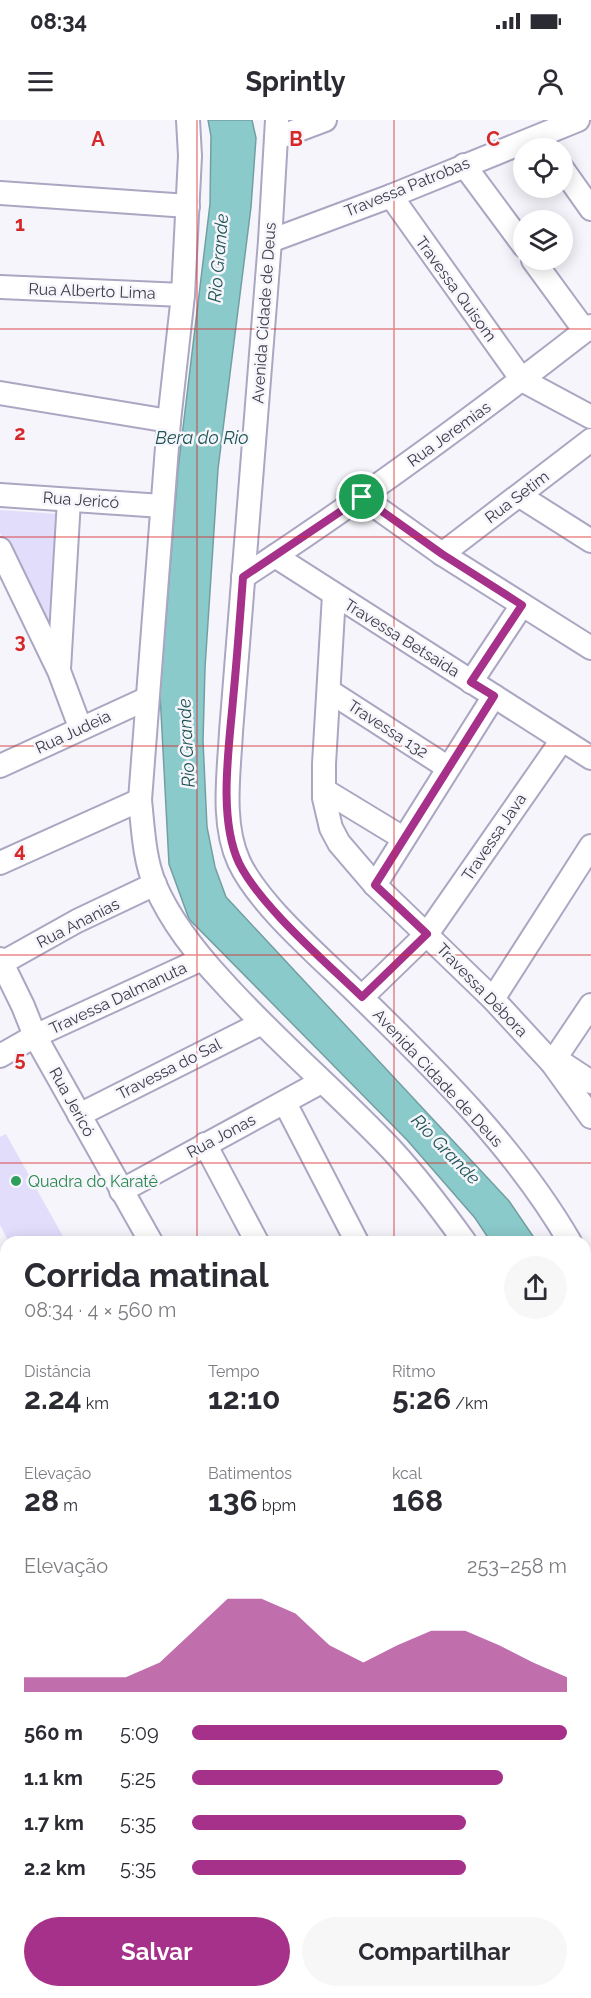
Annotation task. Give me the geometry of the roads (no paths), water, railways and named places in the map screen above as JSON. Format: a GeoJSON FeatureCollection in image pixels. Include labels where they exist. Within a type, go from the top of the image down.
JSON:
{"type":"FeatureCollection","features":[{"type":"Feature","properties":{"kind":"street"},"geometry":{"type":"LineString","coordinates":[[188,120],[190,156],[183,295],[169,421],[140,800],[146,848],[155,884],[178,928],[202,959],[260,1024],[392,1149],[439,1205],[461,1236]]}},
{"type":"Feature","properties":{"kind":"street"},"geometry":{"type":"LineString","coordinates":[[277,129],[325,120]]}},
{"type":"Feature","properties":{"kind":"street","name":"Travessa Patrobas"},"geometry":{"type":"LineString","coordinates":[[550,138],[578,120]]}},
{"type":"Feature","properties":{"kind":"street","name":"Avenida Cidade de Deus"},"geometry":{"type":"LineString","coordinates":[[277,129],[228,784],[232,840],[240,863],[260,892],[295,933],[362,997],[450,1087],[507,1151],[533,1182],[566,1236]]}},
{"type":"Feature","properties":{"kind":"street","name":"Travessa Patrobas"},"geometry":{"type":"LineString","coordinates":[[270,241],[391,196],[464,165],[513,151]]}},
{"type":"Feature","properties":{"kind":"street"},"geometry":{"type":"LineString","coordinates":[[464,165],[513,231]]}},
{"type":"Feature","properties":{"kind":"street"},"geometry":{"type":"LineString","coordinates":[[573,184],[591,209]]}},
{"type":"Feature","properties":{"kind":"street"},"geometry":{"type":"LineString","coordinates":[[0,193],[188,206]]}},
{"type":"Feature","properties":{"kind":"street","name":"Travessa Quisom"},"geometry":{"type":"LineString","coordinates":[[391,196],[522,380]]}},
{"type":"Feature","properties":{"kind":"street"},"geometry":{"type":"LineString","coordinates":[[541,270],[588,328]]}},
{"type":"Feature","properties":{"kind":"street","name":"Rua Alberto Lima"},"geometry":{"type":"LineString","coordinates":[[0,287],[183,295]]}},
{"type":"Feature","properties":{"kind":"street","name":"Rua Jeremias"},"geometry":{"type":"LineString","coordinates":[[243,577],[362,497],[522,380],[588,328]]}},
{"type":"Feature","properties":{"kind":"street"},"geometry":{"type":"LineString","coordinates":[[522,380],[591,417]]}},
{"type":"Feature","properties":{"kind":"street"},"geometry":{"type":"LineString","coordinates":[[0,393],[169,421]]}},
{"type":"Feature","properties":{"kind":"street","name":"Rua Setim"},"geometry":{"type":"LineString","coordinates":[[442,554],[591,440]]}},
{"type":"Feature","properties":{"kind":"street","name":"Rua Jericó"},"geometry":{"type":"LineString","coordinates":[[0,495],[162,506]]}},
{"type":"Feature","properties":{"kind":"street"},"geometry":{"type":"LineString","coordinates":[[520,496],[591,542]]}},
{"type":"Feature","properties":{"kind":"street"},"geometry":{"type":"LineString","coordinates":[[362,497],[442,554],[591,648]]}},
{"type":"Feature","properties":{"kind":"street"},"geometry":{"type":"LineString","coordinates":[[59,670],[69,500]]}},
{"type":"Feature","properties":{"kind":"street"},"geometry":{"type":"LineString","coordinates":[[0,549],[59,670],[80,727]]}},
{"type":"Feature","properties":{"kind":"street","name":"Travessa Betsaida"},"geometry":{"type":"LineString","coordinates":[[275,556],[591,758]]}},
{"type":"Feature","properties":{"kind":"street","name":"Travessa Débora"},"geometry":{"type":"LineString","coordinates":[[334,595],[324,790],[331,828],[339,843],[375,885],[494,999],[554,1061],[591,1117]]}},
{"type":"Feature","properties":{"kind":"street"},"geometry":{"type":"LineString","coordinates":[[471,682],[522,605]]}},
{"type":"Feature","properties":{"kind":"street","name":"Travessa 132"},"geometry":{"type":"LineString","coordinates":[[329,691],[447,767]]}},
{"type":"Feature","properties":{"kind":"street"},"geometry":{"type":"LineString","coordinates":[[375,885],[447,767],[494,696]]}},
{"type":"Feature","properties":{"kind":"street","name":"Rua Judeia"},"geometry":{"type":"LineString","coordinates":[[1,763],[146,699]]}},
{"type":"Feature","properties":{"kind":"street","name":"Travessa Java"},"geometry":{"type":"LineString","coordinates":[[362,997],[427,934],[562,740]]}},
{"type":"Feature","properties":{"kind":"street"},"geometry":{"type":"LineString","coordinates":[[324,790],[403,838]]}},
{"type":"Feature","properties":{"kind":"street"},"geometry":{"type":"LineString","coordinates":[[0,862],[140,800]]}},
{"type":"Feature","properties":{"kind":"street"},"geometry":{"type":"LineString","coordinates":[[494,999],[591,846]]}},
{"type":"Feature","properties":{"kind":"street","name":"Rua Ananias"},"geometry":{"type":"LineString","coordinates":[[1,961],[155,884]]}},
{"type":"Feature","properties":{"kind":"street","name":"Travessa Dalmanuta"},"geometry":{"type":"LineString","coordinates":[[0,1056],[35,1036],[202,959]]}},
{"type":"Feature","properties":{"kind":"street","name":"Rua Jericó"},"geometry":{"type":"LineString","coordinates":[[1,961],[35,1036],[147,1236]]}},
{"type":"Feature","properties":{"kind":"street"},"geometry":{"type":"LineString","coordinates":[[591,1005],[554,1061],[591,1082]]}},
{"type":"Feature","properties":{"kind":"street","name":"Travessa do Sal"},"geometry":{"type":"LineString","coordinates":[[79,1115],[260,1024]]}},
{"type":"Feature","properties":{"kind":"street","name":"Rua Jonas"},"geometry":{"type":"LineString","coordinates":[[121,1191],[321,1083]]}},
{"type":"Feature","properties":{"kind":"street"},"geometry":{"type":"LineString","coordinates":[[285,1103],[354,1236]]}},
{"type":"Feature","properties":{"kind":"street"},"geometry":{"type":"LineString","coordinates":[[205,1144],[254,1236]]}},
{"type":"Feature","properties":{"kind":"water"},"geometry":{"type":"Polygon","coordinates":[[[208,120],[252,120],[256,138],[251,207],[218,469],[205,668],[203,741],[207,827],[215,867],[226,897],[509,1201],[533,1236],[487,1236],[475,1218],[407,1140],[189,919],[169,864],[160,693],[178,469],[210,204],[211,136],[208,120]]]}},
{"type":"Feature","properties":{"kind":"place","name":"Quadra do Karatê"},"geometry":{"type":"Point","coordinates":[16,1181]}},
{"type":"Feature","properties":{"kind":"water label","name":"Rio Grande"},"geometry":{"type":"Point","coordinates":[218,258]}},
{"type":"Feature","properties":{"kind":"water label","name":"Bera do Rio"},"geometry":{"type":"Point","coordinates":[202,437]}},
{"type":"Feature","properties":{"kind":"water label","name":"Rio Grande"},"geometry":{"type":"Point","coordinates":[186,743]}},
{"type":"Feature","properties":{"kind":"water label","name":"Rio Grande"},"geometry":{"type":"Point","coordinates":[446,1149]}}]}
